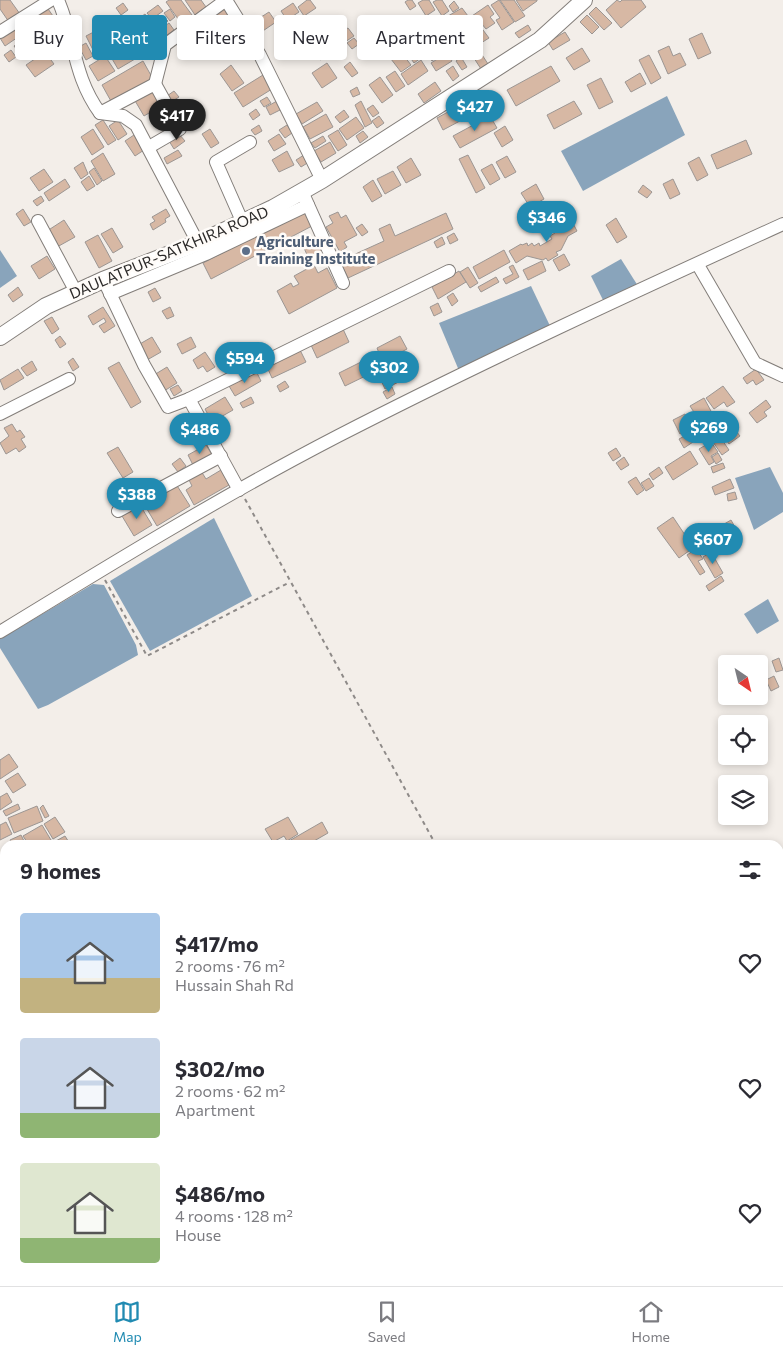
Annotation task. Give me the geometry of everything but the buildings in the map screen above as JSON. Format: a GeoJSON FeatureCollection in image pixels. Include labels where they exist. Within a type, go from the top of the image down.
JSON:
{"type":"FeatureCollection","features":[{"type":"Feature","properties":{"kind":"main road","name":"DAULATPUR-SATKHIRA ROAD"},"geometry":{"type":"LineString","coordinates":[[0,337],[46,306],[76,292],[107,287],[242,221],[273,208],[305,198],[322,180],[540,40],[584,0]]}},
{"type":"Feature","properties":{"kind":"street"},"geometry":{"type":"LineString","coordinates":[[0,32],[51,0]]}},
{"type":"Feature","properties":{"kind":"street"},"geometry":{"type":"LineString","coordinates":[[58,0],[63,12],[78,71],[92,102],[100,112],[123,116],[136,125],[198,242]]}},
{"type":"Feature","properties":{"kind":"street"},"geometry":{"type":"LineString","coordinates":[[149,147],[180,129],[155,84],[164,45],[226,0],[260,55],[322,180]]}},
{"type":"Feature","properties":{"kind":"street"},"geometry":{"type":"LineString","coordinates":[[100,112],[155,84]]}},
{"type":"Feature","properties":{"kind":"street"},"geometry":{"type":"LineString","coordinates":[[242,221],[216,162],[250,142]]}},
{"type":"Feature","properties":{"kind":"street"},"geometry":{"type":"LineString","coordinates":[[343,283],[305,198],[206,254],[107,287],[144,365],[168,407],[190,399],[449,271]]}},
{"type":"Feature","properties":{"kind":"street"},"geometry":{"type":"LineString","coordinates":[[38,221],[76,292]]}},
{"type":"Feature","properties":{"kind":"street"},"geometry":{"type":"LineString","coordinates":[[0,632],[178,524],[338,436],[505,354],[783,224]]}},
{"type":"Feature","properties":{"kind":"street"},"geometry":{"type":"LineString","coordinates":[[698,264],[755,363],[783,376]]}},
{"type":"Feature","properties":{"kind":"street"},"geometry":{"type":"LineString","coordinates":[[0,414],[69,380]]}},
{"type":"Feature","properties":{"kind":"street"},"geometry":{"type":"LineString","coordinates":[[190,399],[240,490]]}},
{"type":"Feature","properties":{"kind":"street"},"geometry":{"type":"LineString","coordinates":[[118,511],[221,456]]}},
{"type":"Feature","properties":{"kind":"path"},"geometry":{"type":"LineString","coordinates":[[240,490],[433,840]]}},
{"type":"Feature","properties":{"kind":"path"},"geometry":{"type":"LineString","coordinates":[[100,572],[147,656],[290,582]]}},
{"type":"Feature","properties":{"kind":"water"},"geometry":{"type":"Polygon","coordinates":[[[667,96],[685,135],[583,191],[561,151],[667,96]]]}},
{"type":"Feature","properties":{"kind":"water"},"geometry":{"type":"Polygon","coordinates":[[[0,250],[17,276],[0,288],[0,250]]]}},
{"type":"Feature","properties":{"kind":"water"},"geometry":{"type":"Polygon","coordinates":[[[621,259],[638,286],[604,302],[591,276],[621,259]]]}},
{"type":"Feature","properties":{"kind":"water"},"geometry":{"type":"Polygon","coordinates":[[[531,286],[551,328],[460,373],[439,323],[531,286]]]}},
{"type":"Feature","properties":{"kind":"water"},"geometry":{"type":"Polygon","coordinates":[[[770,467],[783,493],[783,512],[754,530],[735,478],[770,467]]]}},
{"type":"Feature","properties":{"kind":"water"},"geometry":{"type":"Polygon","coordinates":[[[214,518],[252,596],[150,651],[110,581],[214,518]]]}},
{"type":"Feature","properties":{"kind":"water"},"geometry":{"type":"Polygon","coordinates":[[[93,584],[104,585],[136,645],[138,655],[38,709],[0,648],[0,639],[93,584]]]}},
{"type":"Feature","properties":{"kind":"water"},"geometry":{"type":"Polygon","coordinates":[[[768,599],[779,621],[757,634],[744,614],[768,599]]]}},
{"type":"Feature","properties":{"kind":"place","name":"Agriculture Training Institute"},"geometry":{"type":"Point","coordinates":[246,251]}}]}
